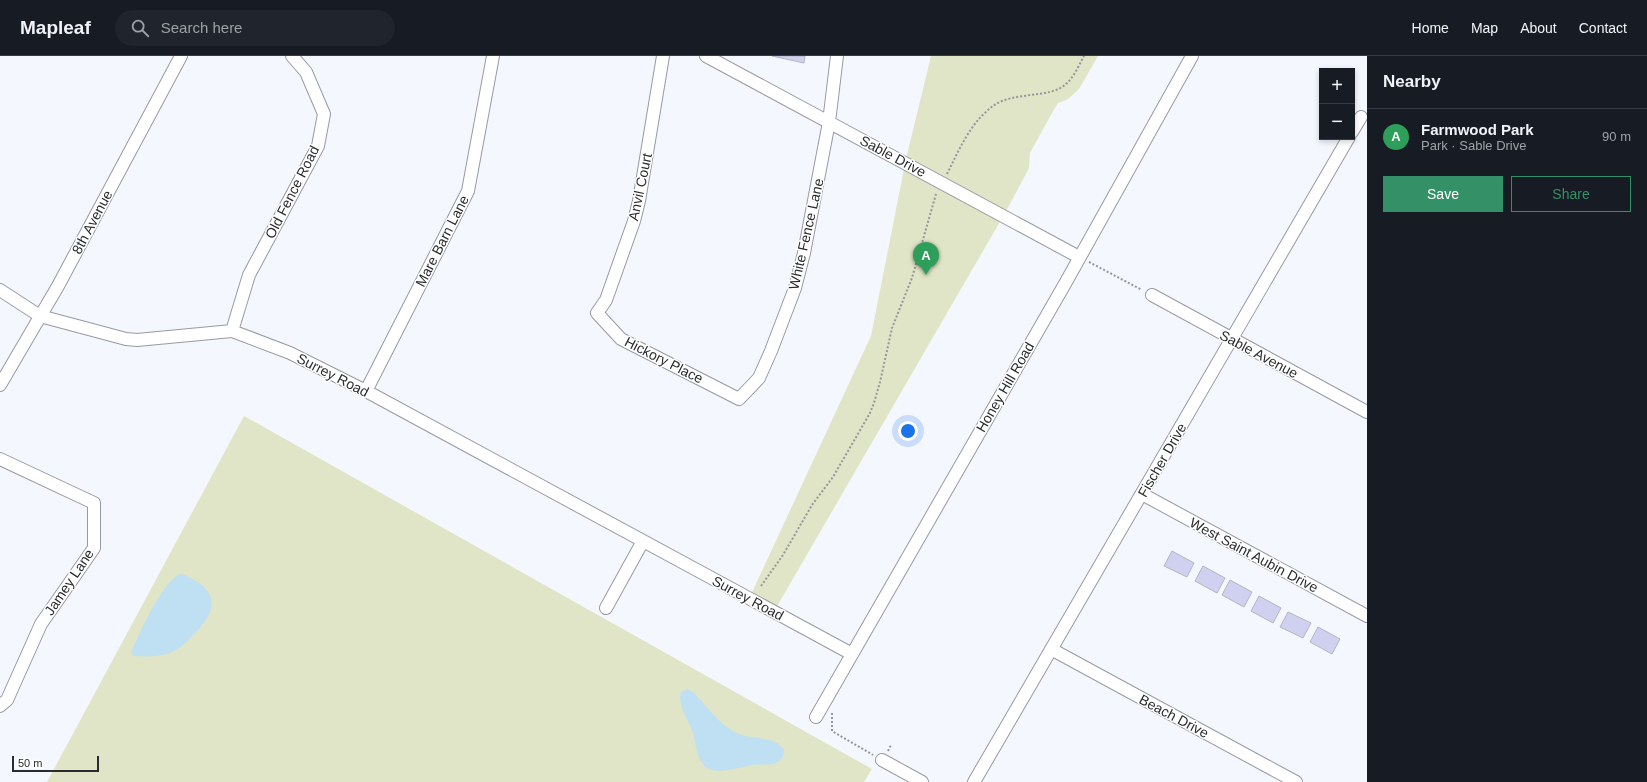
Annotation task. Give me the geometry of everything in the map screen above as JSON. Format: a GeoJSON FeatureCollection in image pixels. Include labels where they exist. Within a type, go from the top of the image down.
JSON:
{"type":"FeatureCollection","features":[{"type":"Feature","properties":{"kind":"street","name":"8th Avenue"},"geometry":{"type":"LineString","coordinates":[[0,385],[58,286],[181,56]]}},
{"type":"Feature","properties":{"kind":"street","name":"Old Fence Road"},"geometry":{"type":"LineString","coordinates":[[232,331],[249,275],[318,146],[324,114],[306,72],[292,56]]}},
{"type":"Feature","properties":{"kind":"street","name":"Mare Barn Lane"},"geometry":{"type":"LineString","coordinates":[[366,391],[468,191],[493,56]]}},
{"type":"Feature","properties":{"kind":"street","name":"Anvil Court"},"geometry":{"type":"LineString","coordinates":[[597,312],[606,300],[634,221],[639,201],[663,56]]}},
{"type":"Feature","properties":{"kind":"street","name":"Sable Drive"},"geometry":{"type":"LineString","coordinates":[[706,56],[1080,257]]}},
{"type":"Feature","properties":{"kind":"street","name":"White Fence Lane"},"geometry":{"type":"LineString","coordinates":[[739,398],[759,378],[795,288],[804,253],[829,122],[837,56]]}},
{"type":"Feature","properties":{"kind":"street","name":"Honey Hill Road"},"geometry":{"type":"LineString","coordinates":[[816,717],[1080,257],[1192,56]]}},
{"type":"Feature","properties":{"kind":"street"},"geometry":{"type":"LineString","coordinates":[[1355,127],[1361,117]]}},
{"type":"Feature","properties":{"kind":"street","name":"Fischer Drive"},"geometry":{"type":"LineString","coordinates":[[974,782],[1347,140]]}},
{"type":"Feature","properties":{"kind":"street","name":"Surrey Road"},"geometry":{"type":"LineString","coordinates":[[0,290],[40,316],[126,339],[137,340],[232,331],[290,353],[366,391],[852,654]]}},
{"type":"Feature","properties":{"kind":"street","name":"Sable Avenue"},"geometry":{"type":"LineString","coordinates":[[1152,295],[1367,412]]}},
{"type":"Feature","properties":{"kind":"street","name":"Hickory Place"},"geometry":{"type":"LineString","coordinates":[[597,312],[621,339],[739,398]]}},
{"type":"Feature","properties":{"kind":"street","name":"Jamey Lane"},"geometry":{"type":"LineString","coordinates":[[0,459],[94,503],[94,548],[44,619],[6,700],[0,706]]}},
{"type":"Feature","properties":{"kind":"street","name":"West Saint Aubin Drive"},"geometry":{"type":"LineString","coordinates":[[1142,494],[1367,616]]}},
{"type":"Feature","properties":{"kind":"street"},"geometry":{"type":"LineString","coordinates":[[606,608],[643,541]]}},
{"type":"Feature","properties":{"kind":"street","name":"Beach Drive"},"geometry":{"type":"LineString","coordinates":[[1051,649],[1296,782]]}},
{"type":"Feature","properties":{"kind":"street"},"geometry":{"type":"LineString","coordinates":[[882,760],[922,782]]}},
{"type":"Feature","properties":{"kind":"path"},"geometry":{"type":"LineString","coordinates":[[949,170],[974,124],[983,114],[994,105],[1008,99],[1054,90],[1065,85],[1084,56]]}},
{"type":"Feature","properties":{"kind":"path"},"geometry":{"type":"LineString","coordinates":[[761,586],[783,555],[812,505],[833,477],[872,408],[880,382],[892,328],[912,278],[934,198]]}},
{"type":"Feature","properties":{"kind":"path"},"geometry":{"type":"LineString","coordinates":[[1080,257],[1152,295]]}},
{"type":"Feature","properties":{"kind":"path"},"geometry":{"type":"LineString","coordinates":[[832,712],[832,731],[882,760]]}},
{"type":"Feature","properties":{"kind":"green space"},"geometry":{"type":"Polygon","coordinates":[[[931,56],[1098,56],[1079,89],[1068,99],[1058,103],[1052,113],[1030,153],[1029,168],[1005,213],[772,615],[748,601],[871,336],[906,159],[931,56]]]}},
{"type":"Feature","properties":{"kind":"green space"},"geometry":{"type":"Polygon","coordinates":[[[244,416],[872,769],[864,782],[47,782],[244,416]]]}},
{"type":"Feature","properties":{"kind":"water"},"geometry":{"type":"Polygon","coordinates":[[[180,574],[185,575],[199,583],[210,596],[212,603],[208,617],[198,630],[176,650],[155,656],[134,656],[131,653],[152,609],[166,587],[180,574]]]}},
{"type":"Feature","properties":{"kind":"water"},"geometry":{"type":"Polygon","coordinates":[[[688,689],[694,693],[728,728],[748,737],[771,740],[775,742],[784,750],[781,759],[773,764],[752,765],[718,771],[709,769],[705,766],[699,758],[693,733],[682,708],[680,697],[681,692],[688,689]]]}},
{"type":"Feature","properties":{"kind":"building"},"geometry":{"type":"Polygon","coordinates":[[[772,56],[805,56],[804,63],[772,56]]]}},
{"type":"Feature","properties":{"kind":"building"},"geometry":{"type":"Polygon","coordinates":[[[1172,551],[1194,563],[1187,577],[1164,566],[1172,551]]]}},
{"type":"Feature","properties":{"kind":"building"},"geometry":{"type":"Polygon","coordinates":[[[1203,566],[1225,578],[1217,593],[1195,581],[1203,566]]]}},
{"type":"Feature","properties":{"kind":"building"},"geometry":{"type":"Polygon","coordinates":[[[1230,580],[1252,592],[1244,607],[1222,595],[1230,580]]]}},
{"type":"Feature","properties":{"kind":"building"},"geometry":{"type":"Polygon","coordinates":[[[1259,596],[1281,608],[1273,623],[1251,611],[1259,596]]]}},
{"type":"Feature","properties":{"kind":"building"},"geometry":{"type":"Polygon","coordinates":[[[1288,612],[1311,623],[1303,638],[1280,627],[1288,612]]]}},
{"type":"Feature","properties":{"kind":"building"},"geometry":{"type":"Polygon","coordinates":[[[1318,627],[1340,639],[1332,654],[1310,642],[1318,627]]]}},
{"type":"Feature","properties":{"kind":"place","name":"Farmwood Park"},"geometry":{"type":"Point","coordinates":[926,275]}}]}
